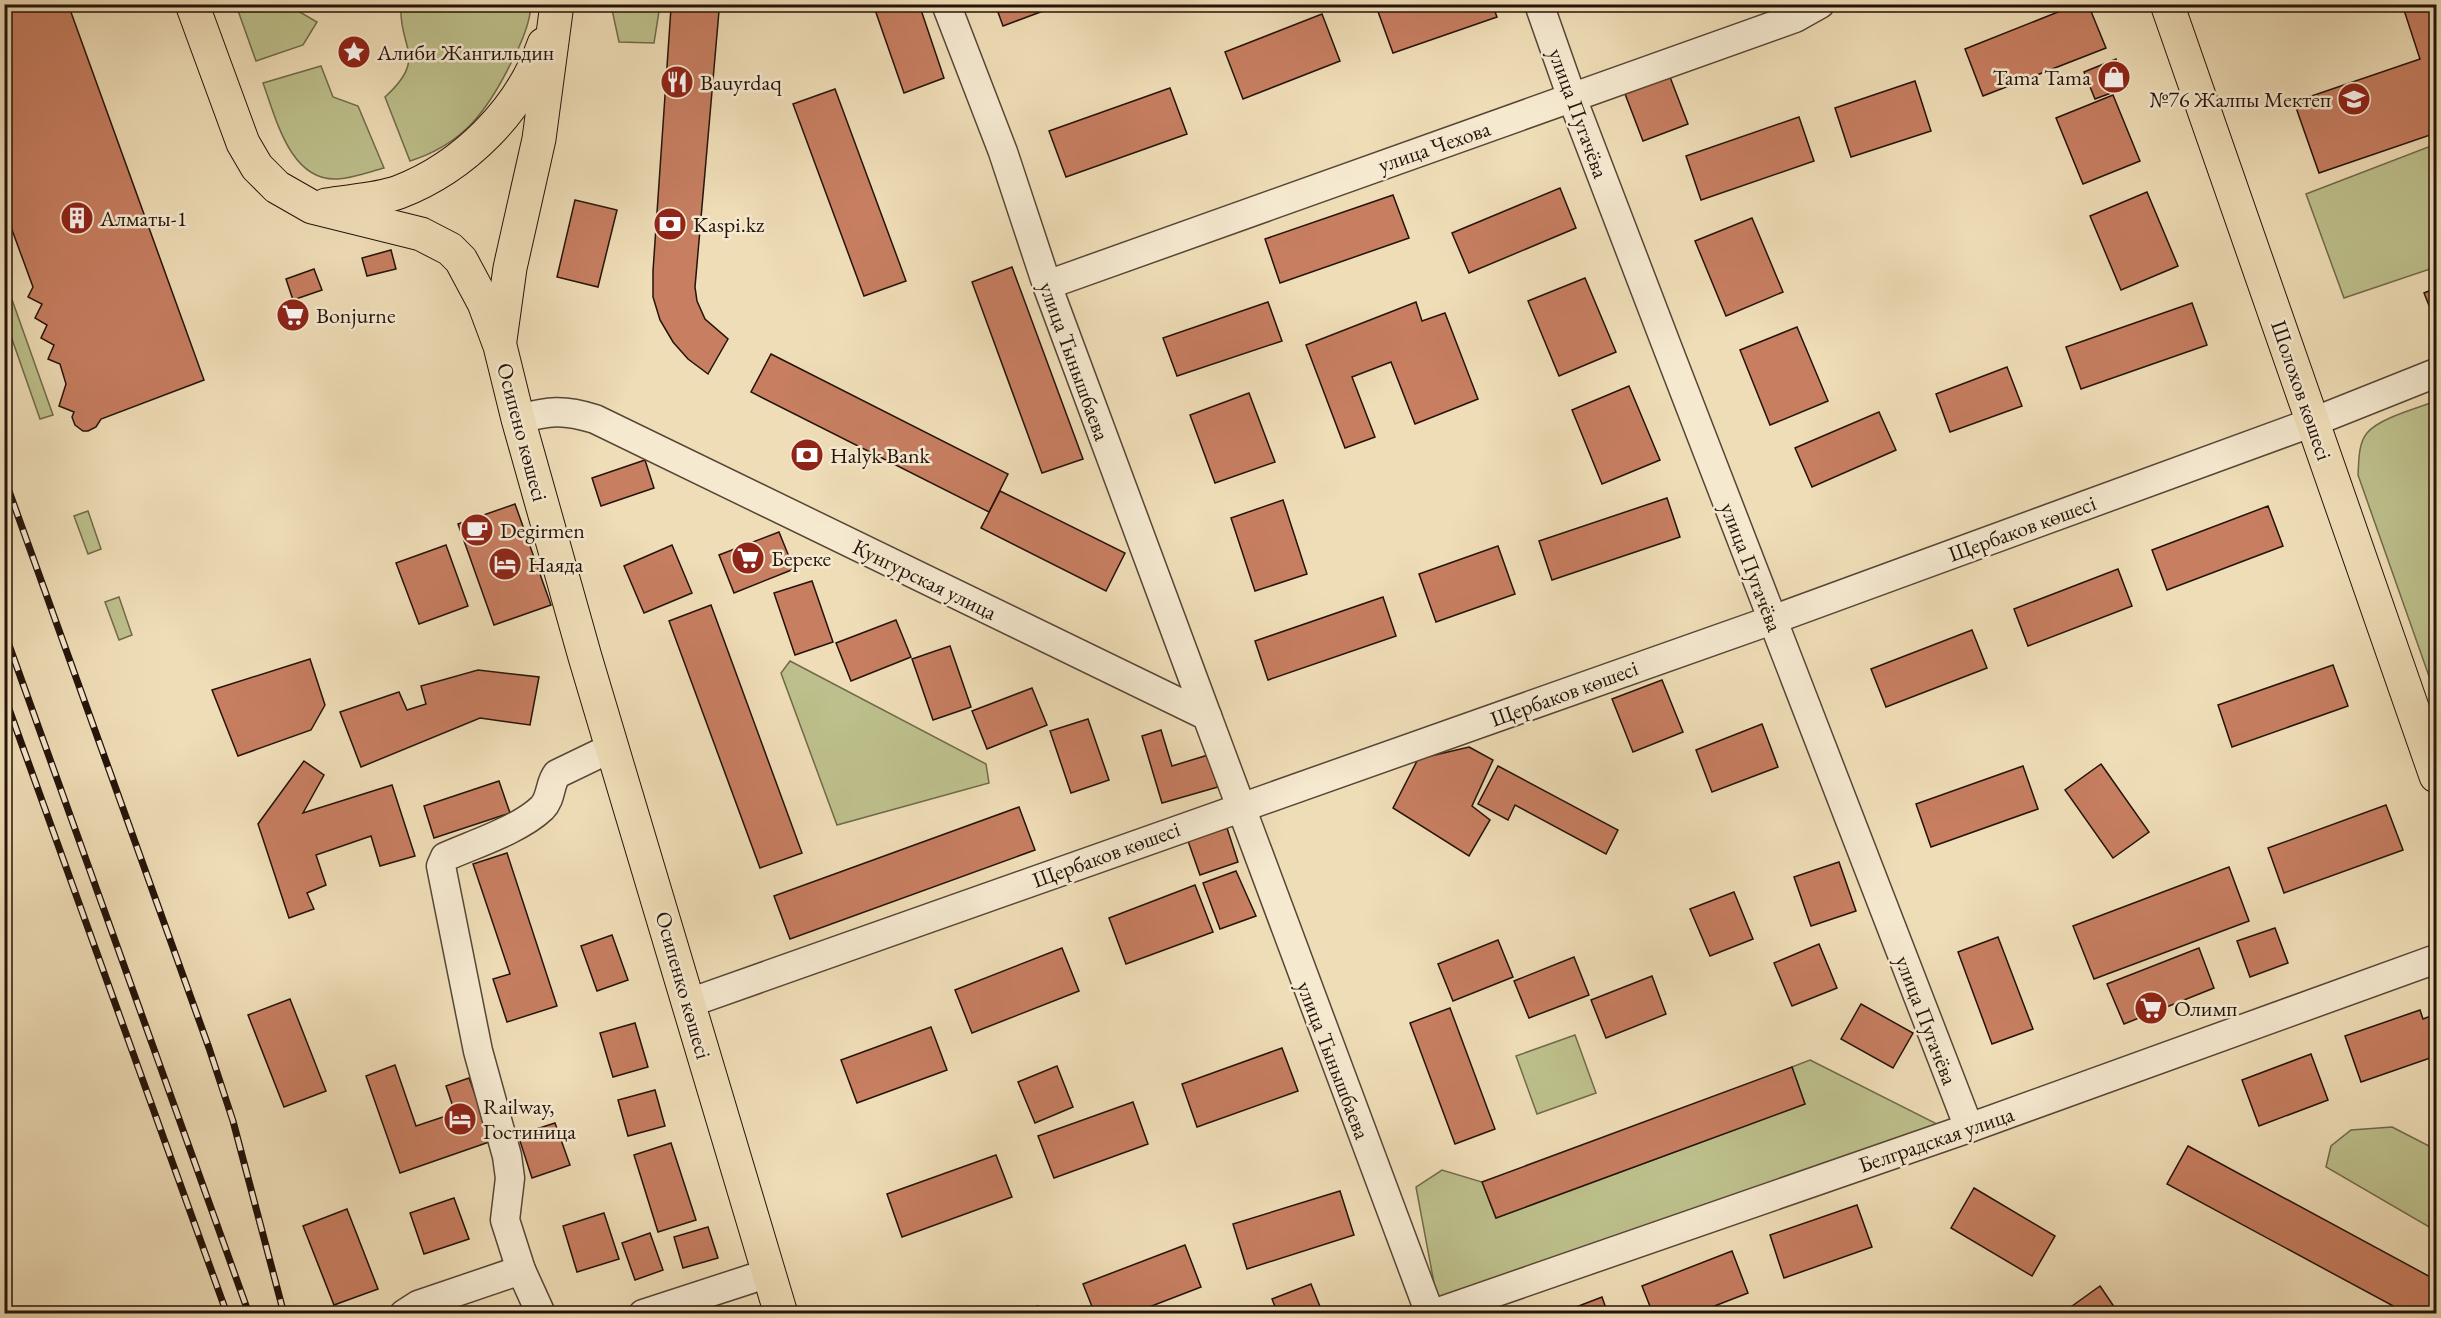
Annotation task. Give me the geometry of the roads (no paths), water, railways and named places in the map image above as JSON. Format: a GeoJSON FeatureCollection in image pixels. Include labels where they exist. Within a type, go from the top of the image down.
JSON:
{"type":"FeatureCollection","features":[{"type":"Feature","properties":{"kind":"main road"},"geometry":{"type":"LineString","coordinates":[[192,4],[243,143],[257,167],[277,187],[312,207],[421,234],[450,249],[461,260],[477,287],[500,346]]}},
{"type":"Feature","properties":{"kind":"main road"},"geometry":{"type":"LineString","coordinates":[[312,207],[397,193],[434,174],[480,141],[511,106],[538,59],[557,4]]}},
{"type":"Feature","properties":{"kind":"main road"},"geometry":{"type":"LineString","coordinates":[[500,346],[510,268],[539,139],[557,4]]}},
{"type":"Feature","properties":{"kind":"main road","name":"Шолохов көшесі"},"geometry":{"type":"LineString","coordinates":[[2167,4],[2436,777]]}},
{"type":"Feature","properties":{"kind":"main road","name":"Осипено көшесі"},"geometry":{"type":"LineString","coordinates":[[500,346],[518,419],[585,657]]}},
{"type":"Feature","properties":{"kind":"main road","name":"Осипенко көшесі"},"geometry":{"type":"LineString","coordinates":[[585,657],[781,1314]]}},
{"type":"Feature","properties":{"kind":"street","name":"улица Тынышбаева"},"geometry":{"type":"LineString","coordinates":[[946,4],[1003,152],[1047,285],[1207,716]]}},
{"type":"Feature","properties":{"kind":"street","name":"улица Пугачёва"},"geometry":{"type":"LineString","coordinates":[[1539,4],[1572,98],[1969,1128]]}},
{"type":"Feature","properties":{"kind":"street","name":"улица Чехова"},"geometry":{"type":"LineString","coordinates":[[1047,285],[1795,18],[1820,4]]}},
{"type":"Feature","properties":{"kind":"street","name":"Щербаков көшесі"},"geometry":{"type":"LineString","coordinates":[[689,1003],[1239,806],[1772,620],[2313,423],[2436,373]]}},
{"type":"Feature","properties":{"kind":"street","name":"Кунгурская улица"},"geometry":{"type":"LineString","coordinates":[[518,419],[559,410],[595,419],[1207,716]]}},
{"type":"Feature","properties":{"kind":"street"},"geometry":{"type":"LineString","coordinates":[[1207,716],[1239,806]]}},
{"type":"Feature","properties":{"kind":"street"},"geometry":{"type":"LineString","coordinates":[[541,1314],[521,1270],[505,1220],[510,1178],[507,1156],[478,1051],[451,920],[442,862],[445,857],[514,826],[541,809],[547,801],[557,774],[613,747]]}},
{"type":"Feature","properties":{"kind":"street","name":"улица Тынышбаева"},"geometry":{"type":"LineString","coordinates":[[1239,806],[1431,1314]]}},
{"type":"Feature","properties":{"kind":"street","name":"Белградская улица"},"geometry":{"type":"LineString","coordinates":[[1431,1314],[1969,1128],[2436,959]]}},
{"type":"Feature","properties":{"kind":"street"},"geometry":{"type":"LineString","coordinates":[[404,1314],[417,1305],[521,1270]]}},
{"type":"Feature","properties":{"kind":"street"},"geometry":{"type":"LineString","coordinates":[[643,1314],[769,1273]]}},
{"type":"Feature","properties":{"kind":"railway"},"geometry":{"type":"LineString","coordinates":[[4,477],[209,1048],[233,1121],[284,1314]]}},
{"type":"Feature","properties":{"kind":"railway"},"geometry":{"type":"LineString","coordinates":[[4,631],[249,1314]]}},
{"type":"Feature","properties":{"kind":"railway"},"geometry":{"type":"LineString","coordinates":[[4,695],[227,1314]]}},
{"type":"Feature","properties":{"kind":"place","name":"Алиби Жангильдин"},"geometry":{"type":"Point","coordinates":[354,52]}},
{"type":"Feature","properties":{"kind":"place","name":"Tama Tama"},"geometry":{"type":"Point","coordinates":[2114,77]}},
{"type":"Feature","properties":{"kind":"place","name":"Bauyrdaq"},"geometry":{"type":"Point","coordinates":[677,82]}},
{"type":"Feature","properties":{"kind":"place","name":"№76 Жалпы Мектеп"},"geometry":{"type":"Point","coordinates":[2354,99]}},
{"type":"Feature","properties":{"kind":"place","name":"Алматы-1"},"geometry":{"type":"Point","coordinates":[77,218]}},
{"type":"Feature","properties":{"kind":"place","name":"Kaspi.kz"},"geometry":{"type":"Point","coordinates":[670,224]}},
{"type":"Feature","properties":{"kind":"place","name":"Bonjurne"},"geometry":{"type":"Point","coordinates":[293,315]}},
{"type":"Feature","properties":{"kind":"place","name":"Halyk Bank"},"geometry":{"type":"Point","coordinates":[807,455]}},
{"type":"Feature","properties":{"kind":"place","name":"Degirmen"},"geometry":{"type":"Point","coordinates":[477,530]}},
{"type":"Feature","properties":{"kind":"place","name":"Береке"},"geometry":{"type":"Point","coordinates":[748,558]}},
{"type":"Feature","properties":{"kind":"place","name":"Наяда"},"geometry":{"type":"Point","coordinates":[505,564]}},
{"type":"Feature","properties":{"kind":"place","name":"Олимп"},"geometry":{"type":"Point","coordinates":[2151,1008]}},
{"type":"Feature","properties":{"kind":"place","name":"Railway, Гостиница"},"geometry":{"type":"Point","coordinates":[460,1119]}}]}
